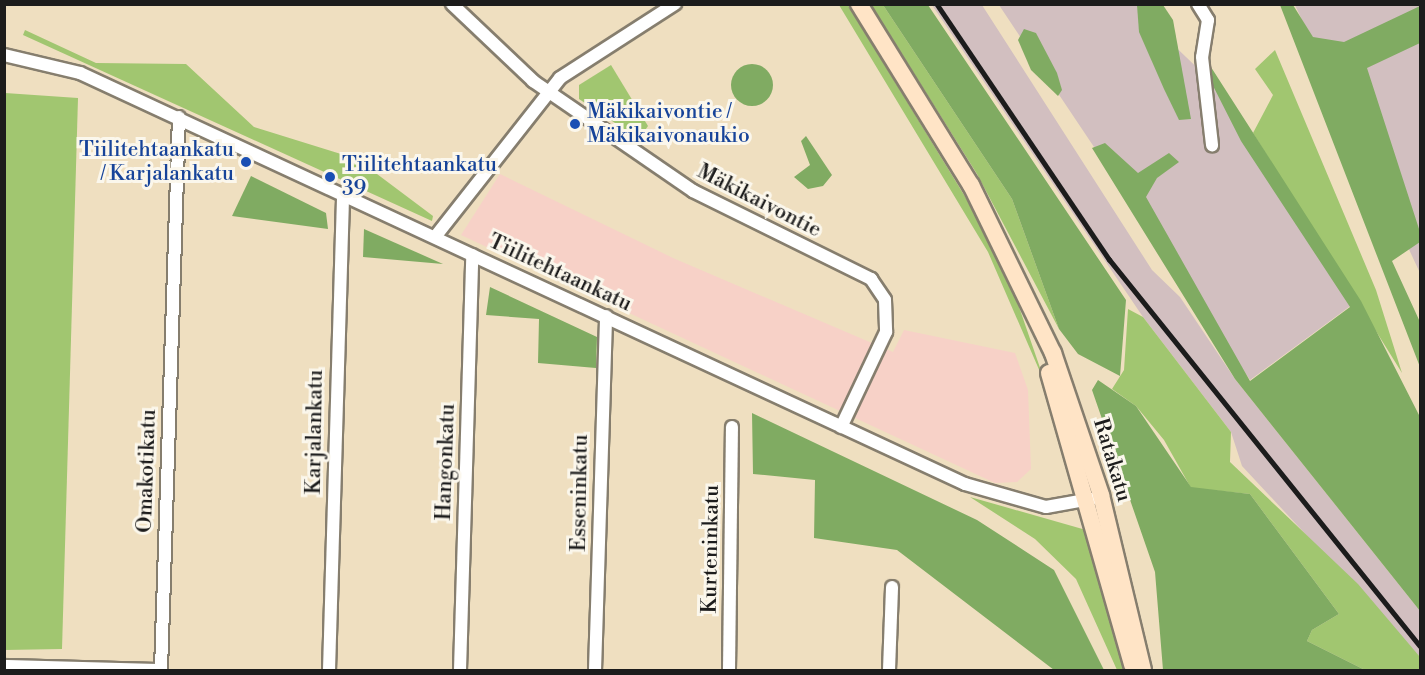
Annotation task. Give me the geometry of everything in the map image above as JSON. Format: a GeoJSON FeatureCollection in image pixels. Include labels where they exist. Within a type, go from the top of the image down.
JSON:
{"type":"FeatureCollection","features":[{"type":"Feature","properties":{"kind":"main road","name":"Ratakatu"},"geometry":{"type":"LineString","coordinates":[[859,4],[933,119],[1016,269],[1053,353],[1143,670]]}},
{"type":"Feature","properties":{"kind":"main road","name":"Ratakatu"},"geometry":{"type":"LineString","coordinates":[[1093,498],[1134,670]]}},
{"type":"Feature","properties":{"kind":"street","name":"Mäkikaivontie"},"geometry":{"type":"LineString","coordinates":[[452,4],[548,92],[693,191],[878,286],[885,300],[886,332],[841,427]]}},
{"type":"Feature","properties":{"kind":"street"},"geometry":{"type":"LineString","coordinates":[[435,237],[560,78],[675,4]]}},
{"type":"Feature","properties":{"kind":"street"},"geometry":{"type":"LineString","coordinates":[[1198,4],[1208,20],[1202,57],[1212,145]]}},
{"type":"Feature","properties":{"kind":"street","name":"Tiilitehtaankatu"},"geometry":{"type":"LineString","coordinates":[[4,55],[80,72],[841,427],[1010,500],[1046,507],[1093,498]]}},
{"type":"Feature","properties":{"kind":"street","name":"Omakotikatu"},"geometry":{"type":"LineString","coordinates":[[4,666],[161,670],[179,117]]}},
{"type":"Feature","properties":{"kind":"street","name":"Karjalankatu"},"geometry":{"type":"LineString","coordinates":[[329,670],[343,195]]}},
{"type":"Feature","properties":{"kind":"street","name":"Hangonkatu"},"geometry":{"type":"LineString","coordinates":[[460,670],[472,255]]}},
{"type":"Feature","properties":{"kind":"street","name":"Esseninkatu"},"geometry":{"type":"LineString","coordinates":[[595,670],[606,316]]}},
{"type":"Feature","properties":{"kind":"street","name":"Kurteninkatu"},"geometry":{"type":"LineString","coordinates":[[729,670],[732,427]]}},
{"type":"Feature","properties":{"kind":"street"},"geometry":{"type":"LineString","coordinates":[[890,670],[892,587]]}},
{"type":"Feature","properties":{"kind":"shaded area"},"geometry":{"type":"Polygon","coordinates":[[[932,5],[982,5],[1152,270],[1180,297],[1235,379],[1420,611],[1420,657],[1242,466],[1231,432],[1143,317],[932,5]]]}},
{"type":"Feature","properties":{"kind":"shaded area"},"geometry":{"type":"Polygon","coordinates":[[[999,5],[1144,5],[1162,34],[1210,80],[1353,304],[1250,380],[999,5]]]}},
{"type":"Feature","properties":{"kind":"shaded area"},"geometry":{"type":"Polygon","coordinates":[[[1295,5],[1420,5],[1420,273],[1295,5]]]}},
{"type":"Feature","properties":{"kind":"shaded area"},"geometry":{"type":"Polygon","coordinates":[[[500,174],[673,258],[893,352],[904,330],[1015,353],[1028,390],[1031,469],[1017,482],[995,483],[461,235],[500,174]]]}},
{"type":"Feature","properties":{"kind":"green space"},"geometry":{"type":"Polygon","coordinates":[[[839,5],[848,5],[972,208],[1009,278],[1047,388],[988,252],[839,5]]]}},
{"type":"Feature","properties":{"kind":"green space"},"geometry":{"type":"Polygon","coordinates":[[[871,5],[883,5],[1012,199],[1059,329],[977,174],[871,5]]]}},
{"type":"Feature","properties":{"kind":"green space"},"geometry":{"type":"Polygon","coordinates":[[[883,5],[928,5],[1126,300],[1120,376],[1078,354],[1059,329],[1012,199],[883,5]]]}},
{"type":"Feature","properties":{"kind":"green space"},"geometry":{"type":"Polygon","coordinates":[[[1137,5],[1163,5],[1173,20],[1191,119],[1179,120],[1164,89],[1139,32],[1137,5]]]}},
{"type":"Feature","properties":{"kind":"green space"},"geometry":{"type":"Polygon","coordinates":[[[1280,5],[1293,5],[1313,37],[1344,42],[1420,6],[1420,43],[1367,68],[1420,232],[1420,242],[1392,261],[1420,322],[1420,367],[1280,5]]]}},
{"type":"Feature","properties":{"kind":"green space"},"geometry":{"type":"Polygon","coordinates":[[[1024,29],[1036,33],[1057,73],[1062,90],[1058,96],[1031,70],[1018,40],[1024,29]]]}},
{"type":"Feature","properties":{"kind":"green space"},"geometry":{"type":"Polygon","coordinates":[[[25,30],[96,63],[186,64],[254,127],[357,159],[433,216],[432,221],[23,35],[25,30]]]}},
{"type":"Feature","properties":{"kind":"green space"},"geometry":{"type":"Polygon","coordinates":[[[1275,50],[1376,290],[1402,373],[1253,133],[1273,95],[1255,69],[1275,50]]]}},
{"type":"Feature","properties":{"kind":"green space"},"geometry":{"type":"Polygon","coordinates":[[[752,64],[767,70],[773,85],[767,100],[752,106],[737,100],[731,85],[737,70],[752,64]]]}},
{"type":"Feature","properties":{"kind":"green space"},"geometry":{"type":"Polygon","coordinates":[[[1209,64],[1361,301],[1419,415],[1420,611],[1235,379],[1092,148],[1105,143],[1138,173],[1169,153],[1179,162],[1157,178],[1146,197],[1250,381],[1350,307],[1241,141],[1207,74],[1209,64]]]}},
{"type":"Feature","properties":{"kind":"green space"},"geometry":{"type":"Polygon","coordinates":[[[611,65],[648,126],[639,139],[579,99],[579,85],[611,65]]]}},
{"type":"Feature","properties":{"kind":"green space"},"geometry":{"type":"Polygon","coordinates":[[[5,93],[78,98],[62,649],[5,650],[5,93]]]}},
{"type":"Feature","properties":{"kind":"green space"},"geometry":{"type":"Polygon","coordinates":[[[806,136],[832,175],[823,186],[808,189],[794,177],[810,165],[801,141],[806,136]]]}},
{"type":"Feature","properties":{"kind":"green space"},"geometry":{"type":"Polygon","coordinates":[[[251,176],[326,213],[328,229],[232,216],[251,176]]]}},
{"type":"Feature","properties":{"kind":"green space"},"geometry":{"type":"Polygon","coordinates":[[[364,229],[443,264],[363,257],[364,229]]]}},
{"type":"Feature","properties":{"kind":"green space"},"geometry":{"type":"Polygon","coordinates":[[[490,287],[597,337],[596,368],[538,363],[539,319],[486,315],[490,287]]]}},
{"type":"Feature","properties":{"kind":"green space"},"geometry":{"type":"Polygon","coordinates":[[[1128,309],[1143,317],[1231,432],[1230,462],[1358,584],[1420,657],[1420,670],[1365,670],[1307,641],[1312,630],[1339,614],[1250,494],[1191,488],[1164,440],[1136,406],[1112,389],[1124,370],[1128,309]]]}},
{"type":"Feature","properties":{"kind":"green space"},"geometry":{"type":"Polygon","coordinates":[[[1098,380],[1136,406],[1191,487],[1250,494],[1339,614],[1312,630],[1307,641],[1365,670],[1163,670],[1155,572],[1092,390],[1098,380]]]}},
{"type":"Feature","properties":{"kind":"green space"},"geometry":{"type":"Polygon","coordinates":[[[752,413],[977,520],[1054,570],[1104,670],[1054,670],[897,550],[814,538],[815,480],[753,474],[752,413]]]}},
{"type":"Feature","properties":{"kind":"green space"},"geometry":{"type":"Polygon","coordinates":[[[970,497],[1086,530],[1127,670],[1117,670],[1076,579],[1035,539],[970,497]]]}},
{"type":"Feature","properties":{"kind":"railway"},"geometry":{"type":"LineString","coordinates":[[937,4],[1109,259],[1420,646]]}},
{"type":"Feature","properties":{"kind":"place","name":"Mäkikaivontie / Mäkikaivonaukio"},"geometry":{"type":"Point","coordinates":[575,124]}},
{"type":"Feature","properties":{"kind":"place","name":"Tiilitehtaankatu / Karjalankatu"},"geometry":{"type":"Point","coordinates":[246,162]}},
{"type":"Feature","properties":{"kind":"place","name":"Tiilitehtaankatu 39"},"geometry":{"type":"Point","coordinates":[330,177]}}]}
